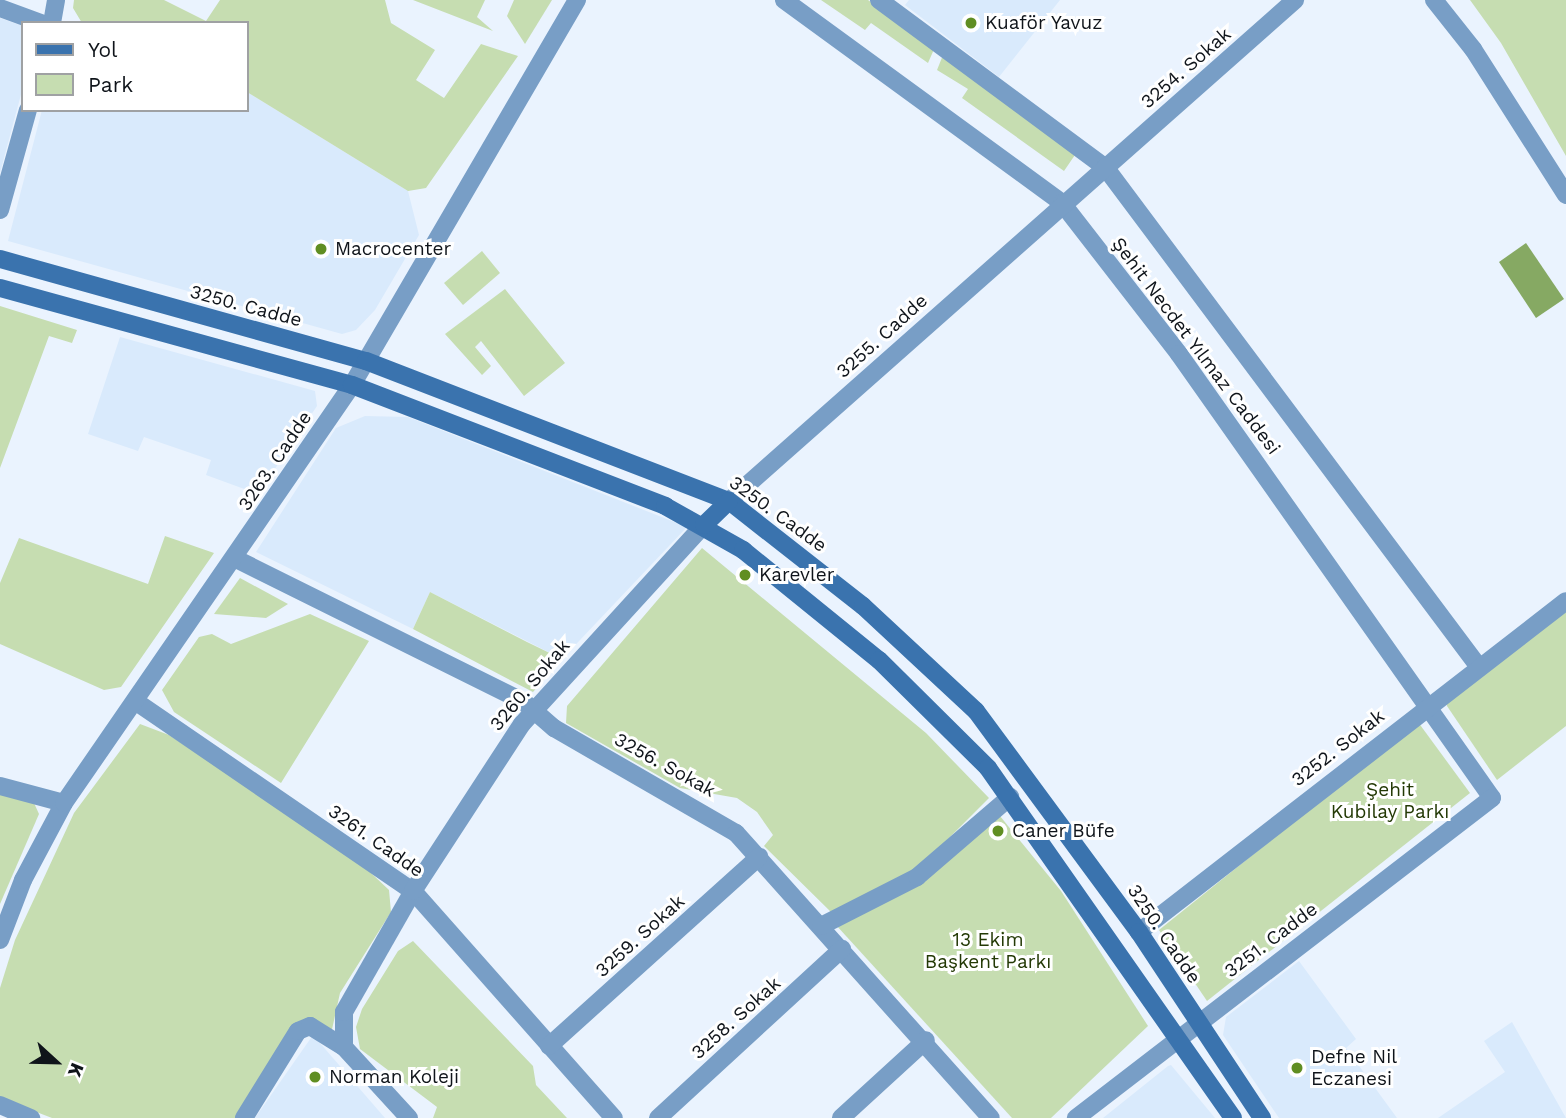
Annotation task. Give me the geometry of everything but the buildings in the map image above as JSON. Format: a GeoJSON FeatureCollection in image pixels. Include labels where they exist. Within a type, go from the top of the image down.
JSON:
{"type":"FeatureCollection","features":[{"type":"Feature","properties":{"kind":"street"},"geometry":{"type":"LineString","coordinates":[[52,21],[56,0]]}},
{"type":"Feature","properties":{"kind":"street","name":"3263. Cadde"},"geometry":{"type":"LineString","coordinates":[[0,940],[23,880],[64,803],[352,385],[577,0]]}},
{"type":"Feature","properties":{"kind":"street","name":"Şehit Necdet Yılmaz Caddesi"},"geometry":{"type":"LineString","coordinates":[[784,0],[1062,202],[1180,354],[1430,703],[1492,798]]}},
{"type":"Feature","properties":{"kind":"street","name":"Şehit Necdet Yılmaz Caddesi"},"geometry":{"type":"LineString","coordinates":[[879,0],[1105,167],[1478,666]]}},
{"type":"Feature","properties":{"kind":"street","name":"3254. Sokak"},"geometry":{"type":"LineString","coordinates":[[1062,202],[1295,0]]}},
{"type":"Feature","properties":{"kind":"street"},"geometry":{"type":"LineString","coordinates":[[1434,0],[1474,49],[1566,194]]}},
{"type":"Feature","properties":{"kind":"street"},"geometry":{"type":"LineString","coordinates":[[0,8],[36,21]]}},
{"type":"Feature","properties":{"kind":"street"},"geometry":{"type":"LineString","coordinates":[[0,210],[27,112]]}},
{"type":"Feature","properties":{"kind":"street","name":"3255. Cadde"},"geometry":{"type":"LineString","coordinates":[[729,501],[1062,202]]}},
{"type":"Feature","properties":{"kind":"street","name":"3250. Cadde"},"geometry":{"type":"LineString","coordinates":[[0,259],[366,361],[729,501],[863,606],[976,711],[1139,932],[1262,1118]]}},
{"type":"Feature","properties":{"kind":"street"},"geometry":{"type":"LineString","coordinates":[[0,288],[352,385],[704,525],[777,575],[879,660],[961,738],[1010,797],[1233,1118]]}},
{"type":"Feature","properties":{"kind":"street"},"geometry":{"type":"LineString","coordinates":[[704,525],[729,501]]}},
{"type":"Feature","properties":{"kind":"street","name":"3260. Sokak"},"geometry":{"type":"LineString","coordinates":[[344,1047],[344,1012],[413,891],[534,710],[704,525]]}},
{"type":"Feature","properties":{"kind":"street","name":"3256. Sokak"},"geometry":{"type":"LineString","coordinates":[[234,558],[534,710],[554,728],[714,817],[759,857],[926,1040],[992,1118]]}},
{"type":"Feature","properties":{"kind":"street","name":"3252. Sokak"},"geometry":{"type":"LineString","coordinates":[[1139,932],[1430,703],[1566,601]]}},
{"type":"Feature","properties":{"kind":"street","name":"3261. Cadde"},"geometry":{"type":"LineString","coordinates":[[135,701],[413,891],[614,1118]]}},
{"type":"Feature","properties":{"kind":"street"},"geometry":{"type":"LineString","coordinates":[[0,786],[64,803]]}},
{"type":"Feature","properties":{"kind":"street"},"geometry":{"type":"LineString","coordinates":[[821,926],[917,877],[1010,797]]}},
{"type":"Feature","properties":{"kind":"street","name":"3251. Cadde"},"geometry":{"type":"LineString","coordinates":[[1076,1118],[1492,798]]}},
{"type":"Feature","properties":{"kind":"street","name":"3259. Sokak"},"geometry":{"type":"LineString","coordinates":[[549,1046],[759,857]]}},
{"type":"Feature","properties":{"kind":"street","name":"3258. Sokak"},"geometry":{"type":"LineString","coordinates":[[658,1118],[842,950]]}},
{"type":"Feature","properties":{"kind":"street"},"geometry":{"type":"LineString","coordinates":[[244,1118],[299,1031],[310,1026],[344,1047],[409,1118]]}},
{"type":"Feature","properties":{"kind":"street"},"geometry":{"type":"LineString","coordinates":[[841,1118],[926,1040]]}},
{"type":"Feature","properties":{"kind":"street"},"geometry":{"type":"LineString","coordinates":[[0,1105],[31,1118]]}},
{"type":"Feature","properties":{"kind":"shaded area"},"geometry":{"type":"Polygon","coordinates":[[[909,0],[1060,0],[999,77],[905,5],[909,0]]]}},
{"type":"Feature","properties":{"kind":"shaded area"},"geometry":{"type":"Polygon","coordinates":[[[0,18],[21,25],[21,94],[0,173],[0,18]]]}},
{"type":"Feature","properties":{"kind":"shaded area"},"geometry":{"type":"Polygon","coordinates":[[[248,93],[408,191],[419,235],[375,310],[356,330],[342,334],[8,241],[41,112],[248,112],[248,93]]]}},
{"type":"Feature","properties":{"kind":"shaded area"},"geometry":{"type":"Polygon","coordinates":[[[1526,243],[1564,299],[1536,318],[1499,262],[1526,243]]]}},
{"type":"Feature","properties":{"kind":"shaded area"},"geometry":{"type":"Polygon","coordinates":[[[120,337],[315,391],[317,406],[258,494],[206,475],[211,460],[144,437],[138,451],[88,434],[120,337]]]}},
{"type":"Feature","properties":{"kind":"shaded area"},"geometry":{"type":"Polygon","coordinates":[[[365,416],[408,417],[687,527],[562,659],[430,592],[413,629],[256,552],[336,428],[365,416]]]}},
{"type":"Feature","properties":{"kind":"shaded area"},"geometry":{"type":"Polygon","coordinates":[[[1299,961],[1356,1039],[1346,1048],[1397,1118],[1279,1118],[1223,1035],[1226,1017],[1299,961]]]}},
{"type":"Feature","properties":{"kind":"shaded area"},"geometry":{"type":"Polygon","coordinates":[[[1512,1022],[1566,1118],[1438,1118],[1505,1072],[1484,1041],[1512,1022]]]}},
{"type":"Feature","properties":{"kind":"shaded area","name":"Norman Koleji"},"geometry":{"type":"Polygon","coordinates":[[[313,1035],[385,1118],[255,1118],[313,1035]]]}},
{"type":"Feature","properties":{"kind":"shaded area"},"geometry":{"type":"Polygon","coordinates":[[[1171,1065],[1215,1118],[1103,1118],[1168,1066],[1171,1065]]]}},
{"type":"Feature","properties":{"kind":"green space"},"geometry":{"type":"Polygon","coordinates":[[[74,0],[164,0],[206,21],[81,21],[73,8],[74,0]]]}},
{"type":"Feature","properties":{"kind":"green space"},"geometry":{"type":"Polygon","coordinates":[[[220,0],[385,0],[391,23],[435,50],[416,80],[444,98],[481,44],[518,56],[426,188],[408,191],[248,93],[248,21],[206,21],[220,0]]]}},
{"type":"Feature","properties":{"kind":"green space"},"geometry":{"type":"Polygon","coordinates":[[[413,0],[485,0],[477,17],[493,31],[413,0]]]}},
{"type":"Feature","properties":{"kind":"green space"},"geometry":{"type":"Polygon","coordinates":[[[514,0],[552,0],[525,44],[507,16],[514,0]]]}},
{"type":"Feature","properties":{"kind":"green space"},"geometry":{"type":"Polygon","coordinates":[[[821,0],[868,0],[935,47],[928,63],[871,23],[865,30],[821,0]]]}},
{"type":"Feature","properties":{"kind":"green space"},"geometry":{"type":"Polygon","coordinates":[[[1470,0],[1566,0],[1566,156],[1501,43],[1470,0]]]}},
{"type":"Feature","properties":{"kind":"green space"},"geometry":{"type":"Polygon","coordinates":[[[943,55],[1077,152],[1064,171],[962,98],[968,89],[937,70],[943,55]]]}},
{"type":"Feature","properties":{"kind":"green space"},"geometry":{"type":"Polygon","coordinates":[[[482,251],[500,273],[463,305],[444,283],[482,251]]]}},
{"type":"Feature","properties":{"kind":"green space"},"geometry":{"type":"Polygon","coordinates":[[[505,289],[565,363],[524,396],[481,341],[475,347],[491,366],[482,375],[445,334],[505,289]]]}},
{"type":"Feature","properties":{"kind":"green space"},"geometry":{"type":"Polygon","coordinates":[[[0,306],[77,330],[72,343],[49,336],[0,468],[0,306]]]}},
{"type":"Feature","properties":{"kind":"green space"},"geometry":{"type":"Polygon","coordinates":[[[165,536],[214,553],[121,687],[104,690],[0,644],[0,583],[19,538],[148,584],[165,536]]]}},
{"type":"Feature","properties":{"kind":"green space"},"geometry":{"type":"Polygon","coordinates":[[[702,548],[926,733],[989,798],[915,872],[833,914],[764,846],[773,835],[757,812],[737,798],[680,788],[566,723],[567,706],[702,548]]]}},
{"type":"Feature","properties":{"kind":"green space"},"geometry":{"type":"Polygon","coordinates":[[[240,578],[288,604],[266,618],[214,614],[240,578]]]}},
{"type":"Feature","properties":{"kind":"green space"},"geometry":{"type":"Polygon","coordinates":[[[430,592],[562,659],[533,692],[413,629],[430,592]]]}},
{"type":"Feature","properties":{"kind":"green space"},"geometry":{"type":"Polygon","coordinates":[[[1566,608],[1566,726],[1497,780],[1447,706],[1446,697],[1566,608]]]}},
{"type":"Feature","properties":{"kind":"green space"},"geometry":{"type":"Polygon","coordinates":[[[310,614],[369,641],[281,783],[174,712],[162,690],[199,637],[212,634],[231,644],[310,614]]]}},
{"type":"Feature","properties":{"kind":"green space","name":"Şehit Kubilay Parkı"},"geometry":{"type":"Polygon","coordinates":[[[1418,722],[1470,793],[1207,1001],[1159,930],[1418,722]]]}},
{"type":"Feature","properties":{"kind":"green space"},"geometry":{"type":"Polygon","coordinates":[[[140,724],[169,735],[354,857],[389,890],[391,912],[340,993],[331,1034],[315,1020],[238,1118],[52,1118],[0,1098],[0,988],[15,940],[74,813],[140,724]]]}},
{"type":"Feature","properties":{"kind":"green space"},"geometry":{"type":"Polygon","coordinates":[[[0,794],[34,803],[39,814],[0,904],[0,794]]]}},
{"type":"Feature","properties":{"kind":"green space","name":"13 Ekim Başkent Parkı"},"geometry":{"type":"Polygon","coordinates":[[[1000,816],[1061,891],[1148,1026],[1051,1118],[1012,1118],[836,925],[1000,816]]]}},
{"type":"Feature","properties":{"kind":"green space"},"geometry":{"type":"Polygon","coordinates":[[[413,941],[533,1066],[536,1085],[567,1118],[433,1118],[437,1107],[360,1049],[356,1027],[362,1009],[398,951],[413,941]]]}},
{"type":"Feature","properties":{"kind":"place","name":"Kuaför Yavuz"},"geometry":{"type":"Point","coordinates":[971,23]}},
{"type":"Feature","properties":{"kind":"place","name":"Macrocenter"},"geometry":{"type":"Point","coordinates":[321,249]}},
{"type":"Feature","properties":{"kind":"place","name":"Karevler"},"geometry":{"type":"Point","coordinates":[745,575]}},
{"type":"Feature","properties":{"kind":"place","name":"Caner Büfe"},"geometry":{"type":"Point","coordinates":[998,831]}},
{"type":"Feature","properties":{"kind":"place","name":"Defne Nil Eczanesi"},"geometry":{"type":"Point","coordinates":[1297,1068]}},
{"type":"Feature","properties":{"kind":"place","name":"Norman Koleji"},"geometry":{"type":"Point","coordinates":[315,1077]}}]}
